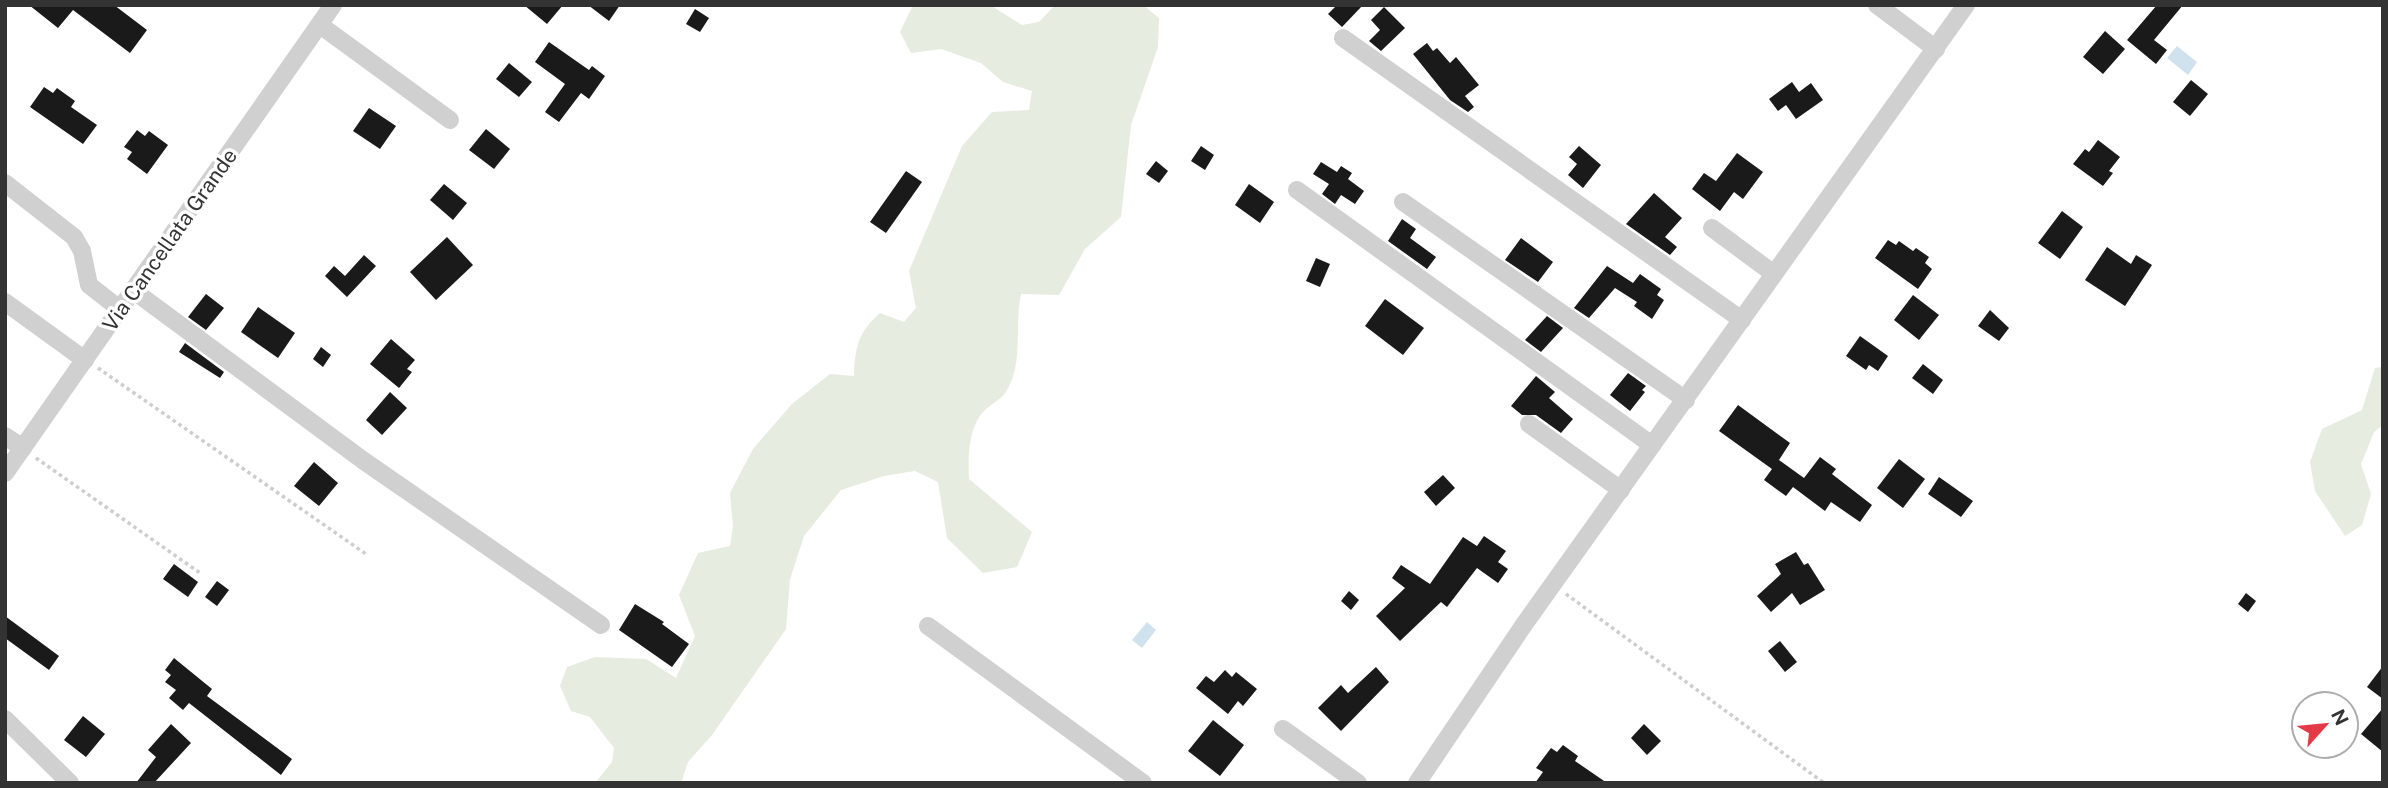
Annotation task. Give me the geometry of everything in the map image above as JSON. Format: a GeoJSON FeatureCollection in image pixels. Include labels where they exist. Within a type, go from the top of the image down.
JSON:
{"type":"FeatureCollection","features":[{"type":"Feature","properties":{"kind":"street","name":"Via Cancellata Grande"},"geometry":{"type":"LineString","coordinates":[[5,473],[15,452],[121,310],[334,5]]}},
{"type":"Feature","properties":{"kind":"street"},"geometry":{"type":"LineString","coordinates":[[1877,5],[1936,49]]}},
{"type":"Feature","properties":{"kind":"street"},"geometry":{"type":"LineString","coordinates":[[1417,783],[1552,584],[1966,5]]}},
{"type":"Feature","properties":{"kind":"street"},"geometry":{"type":"LineString","coordinates":[[320,25],[450,120]]}},
{"type":"Feature","properties":{"kind":"street"},"geometry":{"type":"LineString","coordinates":[[1343,38],[1742,320]]}},
{"type":"Feature","properties":{"kind":"street"},"geometry":{"type":"LineString","coordinates":[[5,183],[74,237],[82,251],[89,285],[121,310]]}},
{"type":"Feature","properties":{"kind":"street"},"geometry":{"type":"LineString","coordinates":[[1297,190],[1652,445]]}},
{"type":"Feature","properties":{"kind":"street"},"geometry":{"type":"LineString","coordinates":[[1403,202],[1686,400]]}},
{"type":"Feature","properties":{"kind":"street"},"geometry":{"type":"LineString","coordinates":[[1712,228],[1774,274]]}},
{"type":"Feature","properties":{"kind":"street"},"geometry":{"type":"LineString","coordinates":[[134,290],[364,461],[601,625]]}},
{"type":"Feature","properties":{"kind":"street"},"geometry":{"type":"LineString","coordinates":[[5,302],[85,360]]}},
{"type":"Feature","properties":{"kind":"street"},"geometry":{"type":"LineString","coordinates":[[1529,424],[1621,490]]}},
{"type":"Feature","properties":{"kind":"street"},"geometry":{"type":"LineString","coordinates":[[5,436],[15,452]]}},
{"type":"Feature","properties":{"kind":"street"},"geometry":{"type":"LineString","coordinates":[[928,626],[1143,783]]}},
{"type":"Feature","properties":{"kind":"street"},"geometry":{"type":"LineString","coordinates":[[5,719],[70,783]]}},
{"type":"Feature","properties":{"kind":"street"},"geometry":{"type":"LineString","coordinates":[[1283,729],[1358,783]]}},
{"type":"Feature","properties":{"kind":"path"},"geometry":{"type":"LineString","coordinates":[[85,360],[366,554]]}},
{"type":"Feature","properties":{"kind":"path"},"geometry":{"type":"LineString","coordinates":[[15,452],[200,573]]}},
{"type":"Feature","properties":{"kind":"path"},"geometry":{"type":"LineString","coordinates":[[1552,584],[1824,783]]}},
{"type":"Feature","properties":{"kind":"shaded area"},"geometry":{"type":"Polygon","coordinates":[[[913,5],[990,5],[1022,25],[1039,22],[1055,5],[1143,5],[1159,18],[1158,47],[1131,125],[1121,217],[1085,249],[1059,295],[1021,294],[1017,355],[1012,379],[1005,393],[978,419],[972,435],[969,479],[1032,532],[1017,567],[983,573],[947,538],[938,482],[915,471],[884,476],[841,490],[804,536],[790,579],[786,629],[712,735],[688,762],[681,783],[595,783],[612,762],[614,748],[590,717],[571,711],[560,686],[567,667],[595,657],[646,659],[676,678],[695,636],[679,595],[698,553],[730,546],[733,526],[730,493],[753,449],[792,404],[830,374],[854,376],[859,341],[880,313],[904,322],[916,308],[909,271],[962,146],[992,112],[1029,110],[1032,91],[1003,82],[981,63],[941,49],[911,53],[900,32],[913,5]]]}},
{"type":"Feature","properties":{"kind":"shaded area"},"geometry":{"type":"Polygon","coordinates":[[[2383,367],[2383,425],[2374,432],[2361,464],[2371,494],[2362,525],[2345,536],[2315,491],[2310,462],[2322,429],[2362,410],[2375,368],[2383,367]]]}},
{"type":"Feature","properties":{"kind":"water"},"geometry":{"type":"Polygon","coordinates":[[[2177,46],[2197,62],[2188,75],[2167,58],[2177,46]]]}},
{"type":"Feature","properties":{"kind":"water"},"geometry":{"type":"Polygon","coordinates":[[[1147,622],[1156,630],[1142,648],[1132,640],[1147,622]]]}},
{"type":"Feature","properties":{"kind":"building"},"geometry":{"type":"Polygon","coordinates":[[[29,5],[114,5],[147,30],[130,53],[73,10],[58,28],[29,5]]]}},
{"type":"Feature","properties":{"kind":"building"},"geometry":{"type":"Polygon","coordinates":[[[524,5],[563,5],[547,24],[524,5]]]}},
{"type":"Feature","properties":{"kind":"building"},"geometry":{"type":"Polygon","coordinates":[[[588,5],[620,5],[609,21],[588,5]]]}},
{"type":"Feature","properties":{"kind":"building"},"geometry":{"type":"Polygon","coordinates":[[[1337,5],[1363,5],[1342,27],[1328,14],[1337,5]]]}},
{"type":"Feature","properties":{"kind":"building"},"geometry":{"type":"Polygon","coordinates":[[[2157,5],[2183,5],[2154,40],[2167,50],[2156,64],[2127,40],[2157,5]]]}},
{"type":"Feature","properties":{"kind":"building"},"geometry":{"type":"Polygon","coordinates":[[[1384,7],[1405,28],[1381,51],[1369,41],[1380,30],[1371,20],[1384,7]]]}},
{"type":"Feature","properties":{"kind":"building"},"geometry":{"type":"Polygon","coordinates":[[[695,9],[709,18],[700,32],[686,24],[695,9]]]}},
{"type":"Feature","properties":{"kind":"building"},"geometry":{"type":"Polygon","coordinates":[[[2105,31],[2125,49],[2103,74],[2083,57],[2105,31]]]}},
{"type":"Feature","properties":{"kind":"building"},"geometry":{"type":"Polygon","coordinates":[[[549,42],[589,70],[592,66],[605,76],[589,99],[581,93],[559,122],[545,112],[565,84],[535,62],[549,42]]]}},
{"type":"Feature","properties":{"kind":"building"},"geometry":{"type":"Polygon","coordinates":[[[1427,43],[1433,51],[1437,48],[1450,63],[1456,57],[1479,85],[1465,96],[1474,107],[1468,112],[1450,100],[1413,54],[1427,43]]]}},
{"type":"Feature","properties":{"kind":"building"},"geometry":{"type":"Polygon","coordinates":[[[509,63],[532,82],[519,97],[496,79],[509,63]]]}},
{"type":"Feature","properties":{"kind":"building"},"geometry":{"type":"Polygon","coordinates":[[[2191,80],[2208,94],[2190,116],[2173,102],[2191,80]]]}},
{"type":"Feature","properties":{"kind":"building"},"geometry":{"type":"Polygon","coordinates":[[[1792,82],[1799,92],[1811,83],[1823,100],[1796,119],[1786,105],[1778,111],[1769,99],[1792,82]]]}},
{"type":"Feature","properties":{"kind":"building"},"geometry":{"type":"Polygon","coordinates":[[[44,87],[53,93],[57,88],[75,101],[71,107],[97,125],[83,144],[30,107],[44,87]]]}},
{"type":"Feature","properties":{"kind":"building"},"geometry":{"type":"Polygon","coordinates":[[[369,108],[396,126],[380,149],[353,131],[369,108]]]}},
{"type":"Feature","properties":{"kind":"building"},"geometry":{"type":"Polygon","coordinates":[[[486,129],[510,149],[494,169],[469,150],[486,129]]]}},
{"type":"Feature","properties":{"kind":"building"},"geometry":{"type":"Polygon","coordinates":[[[137,130],[145,136],[149,131],[168,145],[147,174],[127,159],[132,152],[124,147],[137,130]]]}},
{"type":"Feature","properties":{"kind":"building"},"geometry":{"type":"Polygon","coordinates":[[[2098,140],[2120,157],[2109,171],[2113,173],[2103,186],[2073,164],[2085,149],[2089,152],[2098,140]]]}},
{"type":"Feature","properties":{"kind":"building"},"geometry":{"type":"Polygon","coordinates":[[[1201,146],[1214,155],[1205,170],[1191,161],[1201,146]]]}},
{"type":"Feature","properties":{"kind":"building"},"geometry":{"type":"Polygon","coordinates":[[[1579,146],[1601,165],[1583,188],[1568,175],[1577,164],[1569,157],[1579,146]]]}},
{"type":"Feature","properties":{"kind":"building"},"geometry":{"type":"Polygon","coordinates":[[[1737,153],[1763,172],[1743,199],[1734,192],[1720,211],[1692,189],[1704,173],[1716,181],[1737,153]]]}},
{"type":"Feature","properties":{"kind":"building"},"geometry":{"type":"Polygon","coordinates":[[[1156,161],[1168,171],[1159,183],[1146,174],[1156,161]]]}},
{"type":"Feature","properties":{"kind":"building"},"geometry":{"type":"Polygon","coordinates":[[[1321,162],[1337,172],[1341,166],[1352,173],[1348,179],[1364,191],[1355,204],[1341,195],[1335,204],[1322,194],[1329,184],[1313,174],[1321,162]]]}},
{"type":"Feature","properties":{"kind":"building"},"geometry":{"type":"Polygon","coordinates":[[[906,171],[922,182],[886,233],[870,222],[906,171]]]}},
{"type":"Feature","properties":{"kind":"building"},"geometry":{"type":"Polygon","coordinates":[[[444,184],[467,203],[453,220],[430,200],[444,184]]]}},
{"type":"Feature","properties":{"kind":"building"},"geometry":{"type":"Polygon","coordinates":[[[1249,184],[1274,202],[1260,223],[1235,205],[1249,184]]]}},
{"type":"Feature","properties":{"kind":"building"},"geometry":{"type":"Polygon","coordinates":[[[1654,193],[1682,218],[1665,237],[1677,247],[1670,255],[1626,224],[1654,193]]]}},
{"type":"Feature","properties":{"kind":"building"},"geometry":{"type":"Polygon","coordinates":[[[2062,211],[2083,227],[2060,259],[2038,243],[2062,211]]]}},
{"type":"Feature","properties":{"kind":"building"},"geometry":{"type":"Polygon","coordinates":[[[1402,219],[1416,229],[1410,238],[1436,257],[1427,269],[1388,241],[1402,219]]]}},
{"type":"Feature","properties":{"kind":"building"},"geometry":{"type":"Polygon","coordinates":[[[447,237],[473,265],[436,300],[410,272],[447,237]]]}},
{"type":"Feature","properties":{"kind":"building"},"geometry":{"type":"Polygon","coordinates":[[[1521,238],[1553,262],[1538,282],[1505,260],[1521,238]]]}},
{"type":"Feature","properties":{"kind":"building"},"geometry":{"type":"Polygon","coordinates":[[[1888,240],[1896,245],[1899,241],[1913,251],[1916,248],[1929,257],[1925,263],[1932,269],[1918,289],[1875,258],[1888,240]]]}},
{"type":"Feature","properties":{"kind":"building"},"geometry":{"type":"Polygon","coordinates":[[[2107,247],[2131,264],[2136,255],[2152,265],[2125,306],[2085,280],[2107,247]]]}},
{"type":"Feature","properties":{"kind":"building"},"geometry":{"type":"Polygon","coordinates":[[[364,255],[376,266],[347,297],[325,276],[334,266],[345,276],[364,255]]]}},
{"type":"Feature","properties":{"kind":"building"},"geometry":{"type":"Polygon","coordinates":[[[1316,258],[1330,264],[1320,287],[1306,281],[1316,258]]]}},
{"type":"Feature","properties":{"kind":"building"},"geometry":{"type":"Polygon","coordinates":[[[1607,266],[1633,283],[1640,274],[1661,289],[1657,295],[1664,300],[1652,319],[1634,306],[1637,302],[1615,288],[1589,318],[1574,308],[1607,266]]]}},
{"type":"Feature","properties":{"kind":"building"},"geometry":{"type":"Polygon","coordinates":[[[206,294],[224,308],[206,330],[188,317],[206,294]]]}},
{"type":"Feature","properties":{"kind":"building"},"geometry":{"type":"Polygon","coordinates":[[[1913,295],[1939,315],[1919,340],[1894,320],[1913,295]]]}},
{"type":"Feature","properties":{"kind":"building"},"geometry":{"type":"Polygon","coordinates":[[[1385,299],[1424,328],[1403,355],[1365,326],[1385,299]]]}},
{"type":"Feature","properties":{"kind":"building"},"geometry":{"type":"Polygon","coordinates":[[[258,307],[295,333],[278,358],[241,332],[258,307]]]}},
{"type":"Feature","properties":{"kind":"building"},"geometry":{"type":"Polygon","coordinates":[[[1990,310],[2009,328],[1999,341],[1978,326],[1990,310]]]}},
{"type":"Feature","properties":{"kind":"building"},"geometry":{"type":"Polygon","coordinates":[[[1547,316],[1563,328],[1541,352],[1525,340],[1547,316]]]}},
{"type":"Feature","properties":{"kind":"building"},"geometry":{"type":"Polygon","coordinates":[[[1860,336],[1888,356],[1878,371],[1869,365],[1866,370],[1846,356],[1860,336]]]}},
{"type":"Feature","properties":{"kind":"building"},"geometry":{"type":"Polygon","coordinates":[[[391,339],[415,360],[407,369],[412,372],[399,388],[370,364],[391,339]]]}},
{"type":"Feature","properties":{"kind":"building"},"geometry":{"type":"Polygon","coordinates":[[[185,343],[224,372],[220,378],[179,352],[185,343]]]}},
{"type":"Feature","properties":{"kind":"building"},"geometry":{"type":"Polygon","coordinates":[[[321,347],[331,355],[323,367],[313,359],[321,347]]]}},
{"type":"Feature","properties":{"kind":"building"},"geometry":{"type":"Polygon","coordinates":[[[1923,364],[1943,380],[1933,394],[1912,378],[1923,364]]]}},
{"type":"Feature","properties":{"kind":"building"},"geometry":{"type":"Polygon","coordinates":[[[1628,373],[1646,386],[1642,390],[1645,392],[1630,411],[1610,395],[1628,373]]]}},
{"type":"Feature","properties":{"kind":"building"},"geometry":{"type":"Polygon","coordinates":[[[1536,376],[1555,392],[1549,398],[1573,419],[1561,433],[1536,415],[1522,415],[1511,406],[1536,376]]]}},
{"type":"Feature","properties":{"kind":"building"},"geometry":{"type":"Polygon","coordinates":[[[390,392],[407,408],[382,435],[366,420],[390,392]]]}},
{"type":"Feature","properties":{"kind":"building"},"geometry":{"type":"Polygon","coordinates":[[[1738,405],[1790,443],[1779,460],[1804,478],[1820,457],[1836,469],[1832,474],[1872,505],[1860,522],[1831,502],[1825,511],[1793,487],[1786,496],[1764,480],[1772,469],[1719,431],[1738,405]]]}},
{"type":"Feature","properties":{"kind":"building"},"geometry":{"type":"Polygon","coordinates":[[[1899,459],[1925,479],[1903,508],[1877,488],[1899,459]]]}},
{"type":"Feature","properties":{"kind":"building"},"geometry":{"type":"Polygon","coordinates":[[[314,462],[338,483],[319,506],[294,486],[314,462]]]}},
{"type":"Feature","properties":{"kind":"building"},"geometry":{"type":"Polygon","coordinates":[[[1443,475],[1455,488],[1436,506],[1424,492],[1443,475]]]}},
{"type":"Feature","properties":{"kind":"building"},"geometry":{"type":"Polygon","coordinates":[[[1939,477],[1973,501],[1961,517],[1928,494],[1939,477]]]}},
{"type":"Feature","properties":{"kind":"building"},"geometry":{"type":"Polygon","coordinates":[[[1484,536],[1506,551],[1498,562],[1508,569],[1498,583],[1477,568],[1447,607],[1441,602],[1400,641],[1376,616],[1405,588],[1392,578],[1401,565],[1430,584],[1463,537],[1477,546],[1484,536]]]}},
{"type":"Feature","properties":{"kind":"building"},"geometry":{"type":"Polygon","coordinates":[[[1796,552],[1804,565],[1808,563],[1825,590],[1800,605],[1792,593],[1771,612],[1757,596],[1781,574],[1775,564],[1796,552]]]}},
{"type":"Feature","properties":{"kind":"building"},"geometry":{"type":"Polygon","coordinates":[[[174,564],[198,582],[188,597],[163,579],[174,564]]]}},
{"type":"Feature","properties":{"kind":"building"},"geometry":{"type":"Polygon","coordinates":[[[217,581],[229,590],[217,606],[205,597],[217,581]]]}},
{"type":"Feature","properties":{"kind":"building"},"geometry":{"type":"Polygon","coordinates":[[[1349,591],[1359,600],[1351,610],[1341,601],[1349,591]]]}},
{"type":"Feature","properties":{"kind":"building"},"geometry":{"type":"Polygon","coordinates":[[[2246,593],[2256,601],[2248,612],[2238,604],[2246,593]]]}},
{"type":"Feature","properties":{"kind":"building"},"geometry":{"type":"Polygon","coordinates":[[[635,604],[664,622],[662,624],[689,644],[672,667],[619,630],[635,604]]]}},
{"type":"Feature","properties":{"kind":"building"},"geometry":{"type":"Polygon","coordinates":[[[5,616],[59,656],[49,670],[5,638],[5,616]]]}},
{"type":"Feature","properties":{"kind":"building"},"geometry":{"type":"Polygon","coordinates":[[[1780,641],[1797,662],[1785,672],[1768,651],[1780,641]]]}},
{"type":"Feature","properties":{"kind":"building"},"geometry":{"type":"Polygon","coordinates":[[[174,658],[212,689],[207,696],[292,759],[281,775],[189,703],[183,710],[169,698],[176,690],[165,682],[171,675],[165,670],[174,658]]]}},
{"type":"Feature","properties":{"kind":"building"},"geometry":{"type":"Polygon","coordinates":[[[2383,666],[2383,699],[2367,687],[2383,666]]]}},
{"type":"Feature","properties":{"kind":"building"},"geometry":{"type":"Polygon","coordinates":[[[1376,667],[1389,682],[1341,731],[1318,708],[1341,685],[1348,693],[1376,667]]]}},
{"type":"Feature","properties":{"kind":"building"},"geometry":{"type":"Polygon","coordinates":[[[1225,670],[1232,677],[1236,672],[1257,689],[1243,706],[1238,701],[1228,714],[1196,688],[1206,676],[1214,682],[1225,670]]]}},
{"type":"Feature","properties":{"kind":"building"},"geometry":{"type":"Polygon","coordinates":[[[2383,708],[2383,752],[2361,734],[2383,708]]]}},
{"type":"Feature","properties":{"kind":"building"},"geometry":{"type":"Polygon","coordinates":[[[83,716],[105,734],[86,757],[64,740],[83,716]]]}},
{"type":"Feature","properties":{"kind":"building"},"geometry":{"type":"Polygon","coordinates":[[[1213,720],[1244,745],[1220,776],[1188,751],[1213,720]]]}},
{"type":"Feature","properties":{"kind":"building"},"geometry":{"type":"Polygon","coordinates":[[[171,724],[191,743],[154,783],[136,783],[156,757],[148,750],[171,724]]]}},
{"type":"Feature","properties":{"kind":"building"},"geometry":{"type":"Polygon","coordinates":[[[1644,724],[1661,741],[1647,755],[1631,738],[1644,724]]]}},
{"type":"Feature","properties":{"kind":"building"},"geometry":{"type":"Polygon","coordinates":[[[1563,745],[1578,756],[1575,761],[1607,783],[1535,783],[1543,772],[1536,768],[1551,748],[1557,752],[1563,745]]]}}]}
